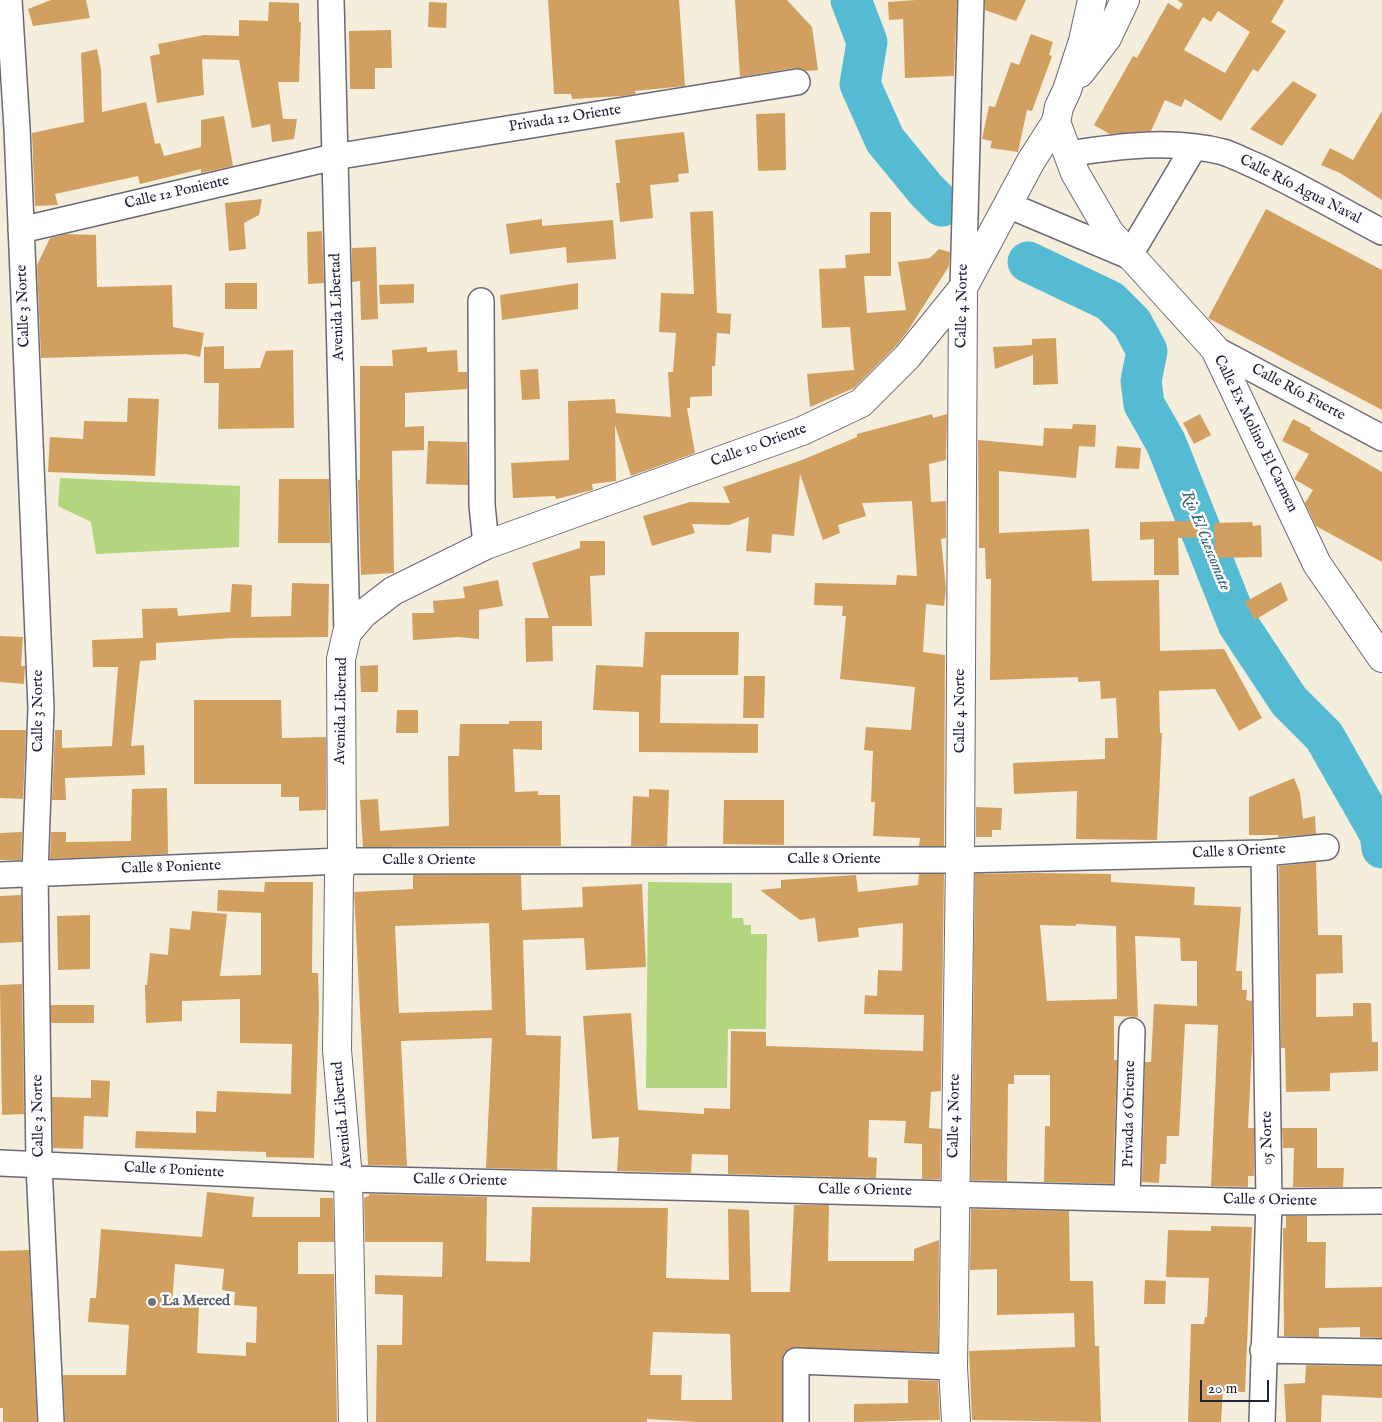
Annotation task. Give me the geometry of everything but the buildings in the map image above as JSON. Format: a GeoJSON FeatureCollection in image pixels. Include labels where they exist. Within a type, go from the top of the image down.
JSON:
{"type":"FeatureCollection","features":[{"type":"Feature","properties":{"kind":"main road"},"geometry":{"type":"LineString","coordinates":[[1056,122],[1059,106],[1067,90],[1084,41],[1092,0]]}},
{"type":"Feature","properties":{"kind":"main road"},"geometry":{"type":"LineString","coordinates":[[1067,90],[1107,38],[1125,0]]}},
{"type":"Feature","properties":{"kind":"main road","name":"Calle 10 Oriente"},"geometry":{"type":"LineString","coordinates":[[347,633],[363,614],[393,591],[486,545],[802,431],[861,404],[908,357],[963,288],[1031,162],[1056,122]]}},
{"type":"Feature","properties":{"kind":"main road","name":"Calle Ex Molino El Carmen"},"geometry":{"type":"LineString","coordinates":[[1056,122],[1075,173],[1098,215],[1129,256],[1214,349],[1317,564],[1382,658]]}},
{"type":"Feature","properties":{"kind":"main road","name":"Calle 4 Norte"},"geometry":{"type":"LineString","coordinates":[[956,1422],[953,1368],[954,1193],[960,860],[963,288]]}},
{"type":"Feature","properties":{"kind":"main road","name":"Avenida Libertad"},"geometry":{"type":"LineString","coordinates":[[347,633],[341,659],[342,861],[339,876],[337,1050],[348,1179],[353,1422]]}},
{"type":"Feature","properties":{"kind":"street","name":"Calle 3 Norte"},"geometry":{"type":"LineString","coordinates":[[9,0],[9,129],[21,230],[40,708],[35,873],[39,1165],[51,1422]]}},
{"type":"Feature","properties":{"kind":"street","name":"Avenida Libertad"},"geometry":{"type":"LineString","coordinates":[[331,0],[347,633]]}},
{"type":"Feature","properties":{"kind":"street","name":"Calle 4 Norte"},"geometry":{"type":"LineString","coordinates":[[963,288],[971,0]]}},
{"type":"Feature","properties":{"kind":"street","name":"Privada 12 Oriente"},"geometry":{"type":"LineString","coordinates":[[334,157],[797,82]]}},
{"type":"Feature","properties":{"kind":"street","name":"Calle Río Agua Naval"},"geometry":{"type":"LineString","coordinates":[[1068,154],[1106,148],[1159,145],[1194,147],[1224,152],[1273,174],[1382,232]]}},
{"type":"Feature","properties":{"kind":"street"},"geometry":{"type":"LineString","coordinates":[[1008,204],[1129,256],[1194,147]]}},
{"type":"Feature","properties":{"kind":"street","name":"Calle 12 Poniente"},"geometry":{"type":"LineString","coordinates":[[21,230],[334,157]]}},
{"type":"Feature","properties":{"kind":"street"},"geometry":{"type":"LineString","coordinates":[[481,301],[482,504],[486,545]]}},
{"type":"Feature","properties":{"kind":"street","name":"Calle Río Fuerte"},"geometry":{"type":"LineString","coordinates":[[1214,349],[1382,438]]}},
{"type":"Feature","properties":{"kind":"street","name":"Calle 8 Oriente"},"geometry":{"type":"LineString","coordinates":[[342,861],[960,860],[1264,853],[1326,847]]}},
{"type":"Feature","properties":{"kind":"street","name":"05 Norte"},"geometry":{"type":"LineString","coordinates":[[1262,1422],[1269,1202],[1264,853]]}},
{"type":"Feature","properties":{"kind":"street","name":"Calle 8 Poniente"},"geometry":{"type":"LineString","coordinates":[[0,875],[342,861]]}},
{"type":"Feature","properties":{"kind":"street","name":"Privada 6 Oriente"},"geometry":{"type":"LineString","coordinates":[[1127,1198],[1132,1031]]}},
{"type":"Feature","properties":{"kind":"street","name":"Calle 6 Poniente"},"geometry":{"type":"LineString","coordinates":[[0,1163],[348,1179]]}},
{"type":"Feature","properties":{"kind":"street","name":"Calle 6 Oriente"},"geometry":{"type":"LineString","coordinates":[[348,1179],[1269,1202],[1382,1202]]}},
{"type":"Feature","properties":{"kind":"street"},"geometry":{"type":"LineString","coordinates":[[1263,1350],[1382,1352]]}},
{"type":"Feature","properties":{"kind":"street"},"geometry":{"type":"LineString","coordinates":[[796,1422],[796,1361],[953,1368]]}},
{"type":"Feature","properties":{"kind":"green space"},"geometry":{"type":"Polygon","coordinates":[[[60,478],[240,486],[239,547],[96,554],[91,522],[58,506],[60,478]]]}},
{"type":"Feature","properties":{"kind":"green space"},"geometry":{"type":"Polygon","coordinates":[[[648,882],[732,883],[732,918],[743,918],[744,925],[751,925],[751,934],[767,934],[766,1029],[728,1029],[727,1088],[646,1088],[648,882]]]}},
{"type":"Feature","properties":{"kind":"waterway","name":"Rio El Cuescomate"},"geometry":{"type":"LineString","coordinates":[[851,0],[867,42],[860,84],[885,140],[926,190],[942,206]]}},
{"type":"Feature","properties":{"kind":"waterway","name":"Rio El Cuescomate"},"geometry":{"type":"LineString","coordinates":[[1028,262],[1110,301],[1132,323],[1147,351],[1141,381],[1144,404],[1166,443],[1238,624],[1289,701],[1324,736],[1380,834],[1382,848]]}},
{"type":"Feature","properties":{"kind":"place","name":"La Merced"},"geometry":{"type":"Point","coordinates":[152,1302]}}]}
